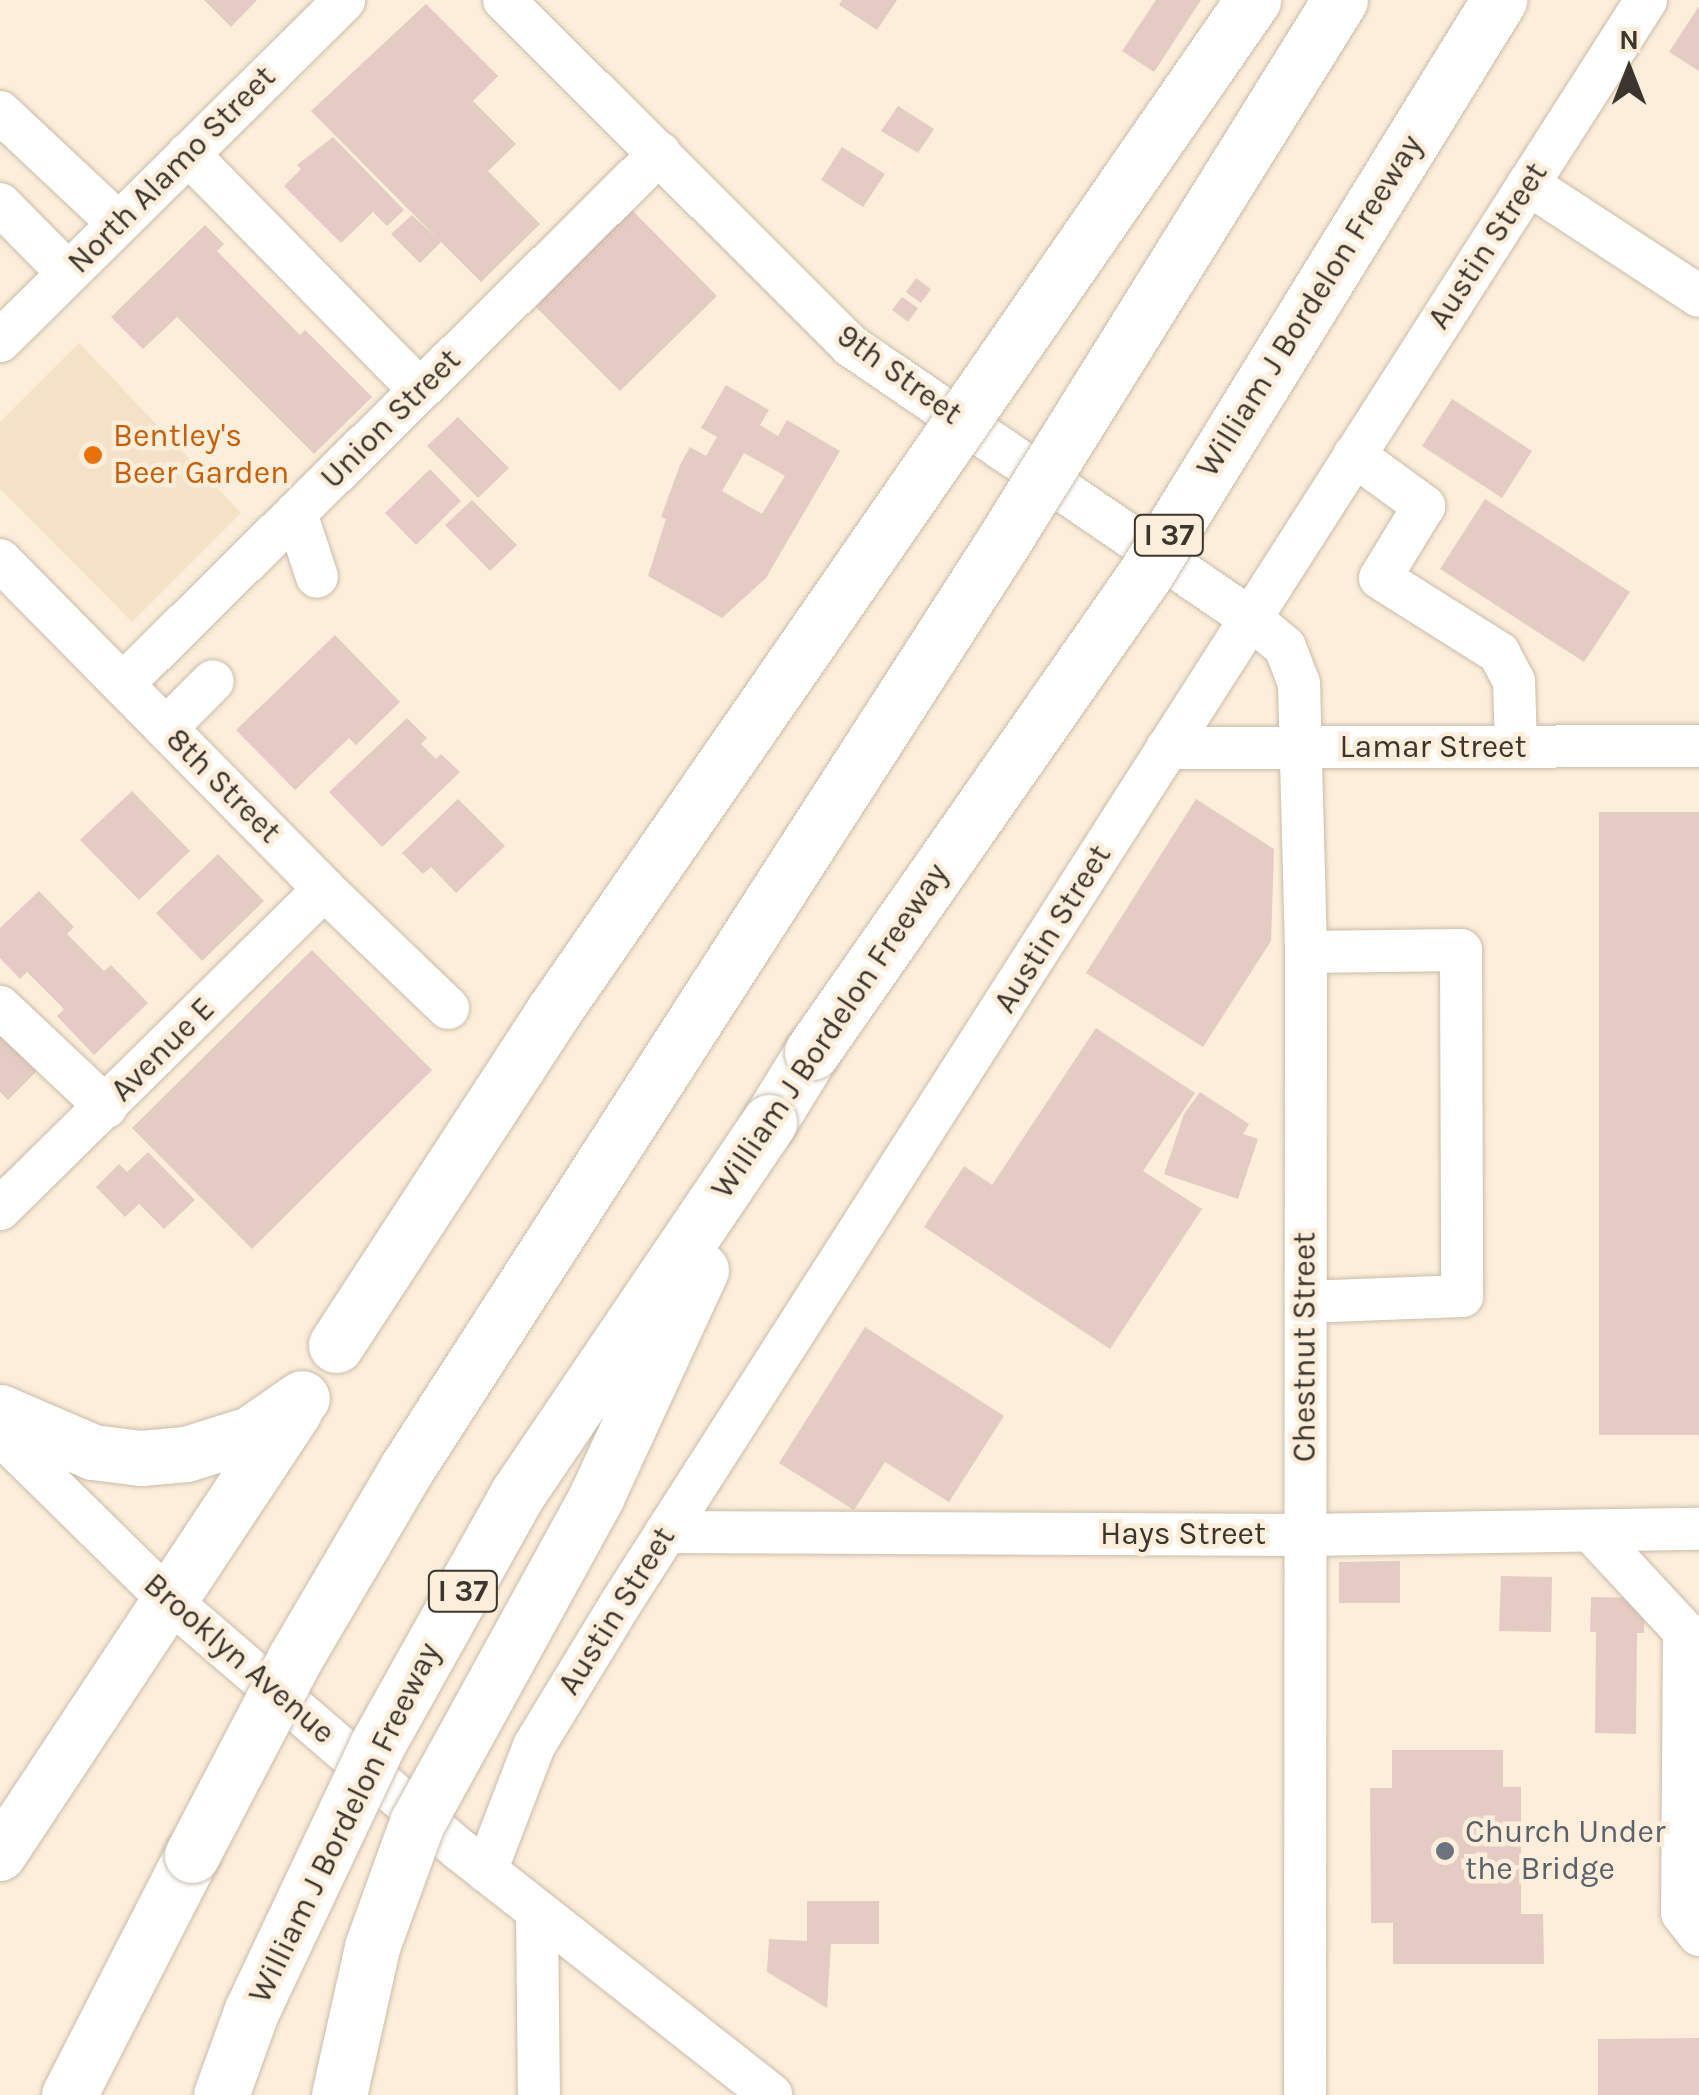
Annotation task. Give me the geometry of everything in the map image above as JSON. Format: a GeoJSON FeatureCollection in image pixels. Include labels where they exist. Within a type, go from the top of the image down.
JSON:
{"type":"FeatureCollection","features":[{"type":"Feature","properties":{"kind":"highway"},"geometry":{"type":"LineString","coordinates":[[168,1600],[554,1012],[1254,0]]}},
{"type":"Feature","properties":{"kind":"highway"},"geometry":{"type":"LineString","coordinates":[[68,2095],[295,1658],[407,1468],[1003,542],[1340,0]]}},
{"type":"Feature","properties":{"kind":"highway","name":"William J Bordelon Freeway"},"geometry":{"type":"LineString","coordinates":[[221,2095],[252,2012],[377,1745],[509,1509],[812,1052],[1144,576],[1499,0]]}},
{"type":"Feature","properties":{"kind":"highway"},"geometry":{"type":"LineString","coordinates":[[338,2095],[372,1947],[417,1823],[597,1495],[769,1122]]}},
{"type":"Feature","properties":{"kind":"highway"},"geometry":{"type":"LineString","coordinates":[[0,1412],[94,1452],[141,1458],[186,1454],[250,1434],[302,1398]]}},
{"type":"Feature","properties":{"kind":"highway"},"geometry":{"type":"LineString","coordinates":[[104,2095],[192,1856]]}},
{"type":"Feature","properties":{"kind":"main road"},"geometry":{"type":"LineString","coordinates":[[0,1855],[168,1600]]}},
{"type":"Feature","properties":{"kind":"street","name":"North Alamo Street"},"geometry":{"type":"LineString","coordinates":[[0,341],[344,0]]}},
{"type":"Feature","properties":{"kind":"street","name":"9th Street"},"geometry":{"type":"LineString","coordinates":[[504,0],[851,346],[1250,618]]}},
{"type":"Feature","properties":{"kind":"street","name":"Austin Street"},"geometry":{"type":"LineString","coordinates":[[486,1871],[534,1746],[666,1532],[843,1261],[1646,0]]}},
{"type":"Feature","properties":{"kind":"street"},"geometry":{"type":"LineString","coordinates":[[0,112],[118,223]]}},
{"type":"Feature","properties":{"kind":"street"},"geometry":{"type":"LineString","coordinates":[[188,154],[420,390]]}},
{"type":"Feature","properties":{"kind":"street","name":"Union Street"},"geometry":{"type":"LineString","coordinates":[[122,684],[660,154]]}},
{"type":"Feature","properties":{"kind":"street"},"geometry":{"type":"LineString","coordinates":[[1528,184],[1699,296]]}},
{"type":"Feature","properties":{"kind":"street"},"geometry":{"type":"LineString","coordinates":[[0,204],[68,273]]}},
{"type":"Feature","properties":{"kind":"street"},"geometry":{"type":"LineString","coordinates":[[1354,455],[1424,506],[1380,578],[1500,653],[1514,682],[1516,746]]}},
{"type":"Feature","properties":{"kind":"street"},"geometry":{"type":"LineString","coordinates":[[296,512],[317,577]]}},
{"type":"Feature","properties":{"kind":"street","name":"8th Street"},"geometry":{"type":"LineString","coordinates":[[0,560],[324,889],[448,1008]]}},
{"type":"Feature","properties":{"kind":"street","name":"Chestnut Street"},"geometry":{"type":"LineString","coordinates":[[1250,618],[1284,648],[1292,665],[1299,683],[1304,747],[1305,2095]]}},
{"type":"Feature","properties":{"kind":"street"},"geometry":{"type":"LineString","coordinates":[[166,728],[213,682]]}},
{"type":"Feature","properties":{"kind":"street","name":"Lamar Street"},"geometry":{"type":"LineString","coordinates":[[1167,748],[1699,746]]}},
{"type":"Feature","properties":{"kind":"street","name":"Avenue E"},"geometry":{"type":"LineString","coordinates":[[0,1209],[324,889]]}},
{"type":"Feature","properties":{"kind":"street"},"geometry":{"type":"LineString","coordinates":[[1306,952],[1461,950],[1462,1296],[1306,1302]]}},
{"type":"Feature","properties":{"kind":"street"},"geometry":{"type":"LineString","coordinates":[[0,1008],[106,1108]]}},
{"type":"Feature","properties":{"kind":"street","name":"Brooklyn Avenue"},"geometry":{"type":"LineString","coordinates":[[0,1434],[168,1600],[486,1871],[770,2095]]}},
{"type":"Feature","properties":{"kind":"street","name":"Hays Street"},"geometry":{"type":"LineString","coordinates":[[666,1532],[1305,1534],[1699,1529]]}},
{"type":"Feature","properties":{"kind":"street"},"geometry":{"type":"LineString","coordinates":[[1592,1531],[1684,1631],[1682,1913],[1699,1934]]}},
{"type":"Feature","properties":{"kind":"street"},"geometry":{"type":"LineString","coordinates":[[537,1912],[539,2095]]}},
{"type":"Feature","properties":{"kind":"shaded area","name":"Bentley's Beer Garden"},"geometry":{"type":"Polygon","coordinates":[[[79,343],[241,513],[132,622],[0,489],[0,422],[79,343]]]}},
{"type":"Feature","properties":{"kind":"building"},"geometry":{"type":"Polygon","coordinates":[[[204,0],[257,0],[231,27],[204,0]]]}},
{"type":"Feature","properties":{"kind":"building"},"geometry":{"type":"Polygon","coordinates":[[[842,0],[897,0],[877,30],[839,5],[842,0]]]}},
{"type":"Feature","properties":{"kind":"building"},"geometry":{"type":"Polygon","coordinates":[[[1156,0],[1201,0],[1154,72],[1122,51],[1156,0]]]}},
{"type":"Feature","properties":{"kind":"building"},"geometry":{"type":"Polygon","coordinates":[[[426,4],[498,76],[473,101],[516,144],[488,171],[540,224],[481,282],[441,242],[420,263],[391,234],[412,215],[438,239],[311,111],[426,4]]]}},
{"type":"Feature","properties":{"kind":"building"},"geometry":{"type":"Polygon","coordinates":[[[1699,6],[1699,71],[1669,52],[1699,6]]]}},
{"type":"Feature","properties":{"kind":"building"},"geometry":{"type":"Polygon","coordinates":[[[898,106],[934,129],[918,153],[881,131],[898,106]]]}},
{"type":"Feature","properties":{"kind":"building"},"geometry":{"type":"Polygon","coordinates":[[[333,137],[404,210],[387,226],[373,212],[341,243],[284,186],[301,169],[297,165],[333,137]]]}},
{"type":"Feature","properties":{"kind":"building"},"geometry":{"type":"Polygon","coordinates":[[[842,147],[885,174],[863,207],[821,180],[842,147]]]}},
{"type":"Feature","properties":{"kind":"building"},"geometry":{"type":"Polygon","coordinates":[[[629,207],[717,296],[620,391],[532,303],[629,207]]]}},
{"type":"Feature","properties":{"kind":"building"},"geometry":{"type":"Polygon","coordinates":[[[205,225],[224,244],[217,251],[300,335],[305,330],[372,397],[314,454],[177,317],[143,349],[111,317],[205,225]]]}},
{"type":"Feature","properties":{"kind":"building"},"geometry":{"type":"Polygon","coordinates":[[[916,278],[931,289],[921,303],[906,292],[916,278]]]}},
{"type":"Feature","properties":{"kind":"building"},"geometry":{"type":"Polygon","coordinates":[[[902,297],[918,308],[908,322],[892,310],[902,297]]]}},
{"type":"Feature","properties":{"kind":"building"},"geometry":{"type":"Polygon","coordinates":[[[726,385],[769,410],[760,425],[778,436],[787,420],[840,451],[766,578],[722,618],[648,576],[666,519],[661,517],[680,465],[690,447],[706,456],[717,437],[701,428],[726,385]],[[744,453],[722,491],[762,514],[785,476],[744,453]]]}},
{"type":"Feature","properties":{"kind":"building"},"geometry":{"type":"Polygon","coordinates":[[[1452,399],[1532,451],[1502,498],[1422,446],[1452,399]]]}},
{"type":"Feature","properties":{"kind":"building"},"geometry":{"type":"Polygon","coordinates":[[[458,417],[509,468],[478,498],[427,446],[458,417]]]}},
{"type":"Feature","properties":{"kind":"building"},"geometry":{"type":"Polygon","coordinates":[[[430,469],[461,501],[416,545],[385,513],[430,469]]]}},
{"type":"Feature","properties":{"kind":"building"},"geometry":{"type":"Polygon","coordinates":[[[1485,499],[1630,592],[1584,662],[1440,569],[1485,499]]]}},
{"type":"Feature","properties":{"kind":"building"},"geometry":{"type":"Polygon","coordinates":[[[472,500],[517,545],[490,571],[445,525],[472,500]]]}},
{"type":"Feature","properties":{"kind":"building"},"geometry":{"type":"Polygon","coordinates":[[[335,635],[400,702],[356,745],[349,738],[295,790],[236,730],[335,635]]]}},
{"type":"Feature","properties":{"kind":"building"},"geometry":{"type":"Polygon","coordinates":[[[407,718],[427,738],[421,744],[436,759],[441,754],[460,772],[382,847],[329,792],[407,718]]]}},
{"type":"Feature","properties":{"kind":"building"},"geometry":{"type":"Polygon","coordinates":[[[132,791],[190,851],[139,900],[80,840],[132,791]]]}},
{"type":"Feature","properties":{"kind":"building"},"geometry":{"type":"Polygon","coordinates":[[[458,799],[505,846],[456,893],[431,867],[423,874],[402,853],[458,799]]]}},
{"type":"Feature","properties":{"kind":"building"},"geometry":{"type":"Polygon","coordinates":[[[1196,799],[1274,849],[1271,941],[1203,1047],[1086,973],[1196,799]]]}},
{"type":"Feature","properties":{"kind":"building"},"geometry":{"type":"Polygon","coordinates":[[[1599,812],[1699,812],[1699,1435],[1599,1435],[1599,812]]]}},
{"type":"Feature","properties":{"kind":"building"},"geometry":{"type":"Polygon","coordinates":[[[218,854],[264,901],[202,961],[156,913],[218,854]]]}},
{"type":"Feature","properties":{"kind":"building"},"geometry":{"type":"Polygon","coordinates":[[[39,891],[74,927],[67,934],[104,971],[111,965],[148,1003],[94,1055],[57,1016],[64,1009],[27,972],[20,979],[0,958],[0,928],[39,891]]]}},
{"type":"Feature","properties":{"kind":"building"},"geometry":{"type":"Polygon","coordinates":[[[312,950],[432,1070],[252,1249],[132,1128],[312,950]]]}},
{"type":"Feature","properties":{"kind":"building"},"geometry":{"type":"Polygon","coordinates":[[[0,1027],[40,1068],[8,1100],[0,1092],[0,1027]]]}},
{"type":"Feature","properties":{"kind":"building"},"geometry":{"type":"Polygon","coordinates":[[[1096,1028],[1195,1093],[1143,1171],[1202,1209],[1110,1349],[924,1227],[964,1166],[992,1185],[1096,1028]]]}},
{"type":"Feature","properties":{"kind":"building"},"geometry":{"type":"Polygon","coordinates":[[[1200,1092],[1249,1124],[1243,1134],[1258,1139],[1238,1199],[1164,1174],[1184,1114],[1200,1092]]]}},
{"type":"Feature","properties":{"kind":"building"},"geometry":{"type":"Polygon","coordinates":[[[148,1152],[195,1200],[164,1229],[139,1204],[125,1217],[96,1187],[119,1164],[127,1172],[148,1152]]]}},
{"type":"Feature","properties":{"kind":"building"},"geometry":{"type":"Polygon","coordinates":[[[865,1327],[1004,1416],[949,1502],[885,1462],[854,1510],[779,1463],[865,1327]]]}},
{"type":"Feature","properties":{"kind":"building"},"geometry":{"type":"Polygon","coordinates":[[[1400,1561],[1400,1603],[1339,1603],[1339,1562],[1400,1561]]]}},
{"type":"Feature","properties":{"kind":"building"},"geometry":{"type":"Polygon","coordinates":[[[1501,1576],[1552,1577],[1551,1632],[1499,1631],[1501,1576]]]}},
{"type":"Feature","properties":{"kind":"building"},"geometry":{"type":"Polygon","coordinates":[[[1591,1597],[1645,1598],[1644,1633],[1637,1633],[1636,1734],[1595,1733],[1596,1632],[1590,1632],[1591,1597]]]}},
{"type":"Feature","properties":{"kind":"building","name":"Church Under the Bridge"},"geometry":{"type":"Polygon","coordinates":[[[1392,1750],[1503,1750],[1503,1787],[1521,1787],[1521,1914],[1543,1914],[1544,1964],[1393,1964],[1393,1923],[1371,1923],[1370,1788],[1392,1788],[1392,1750]]]}},
{"type":"Feature","properties":{"kind":"building"},"geometry":{"type":"Polygon","coordinates":[[[807,1901],[879,1901],[879,1944],[831,1944],[827,2008],[767,1972],[769,1939],[807,1941],[807,1901]]]}},
{"type":"Feature","properties":{"kind":"building"},"geometry":{"type":"Polygon","coordinates":[[[1699,2038],[1699,2095],[1598,2095],[1598,2039],[1699,2038]]]}},
{"type":"Feature","properties":{"kind":"place","name":"Bentley's Beer Garden"},"geometry":{"type":"Point","coordinates":[93,455]}},
{"type":"Feature","properties":{"kind":"place","name":"Church Under the Bridge"},"geometry":{"type":"Point","coordinates":[1445,1851]}}]}
